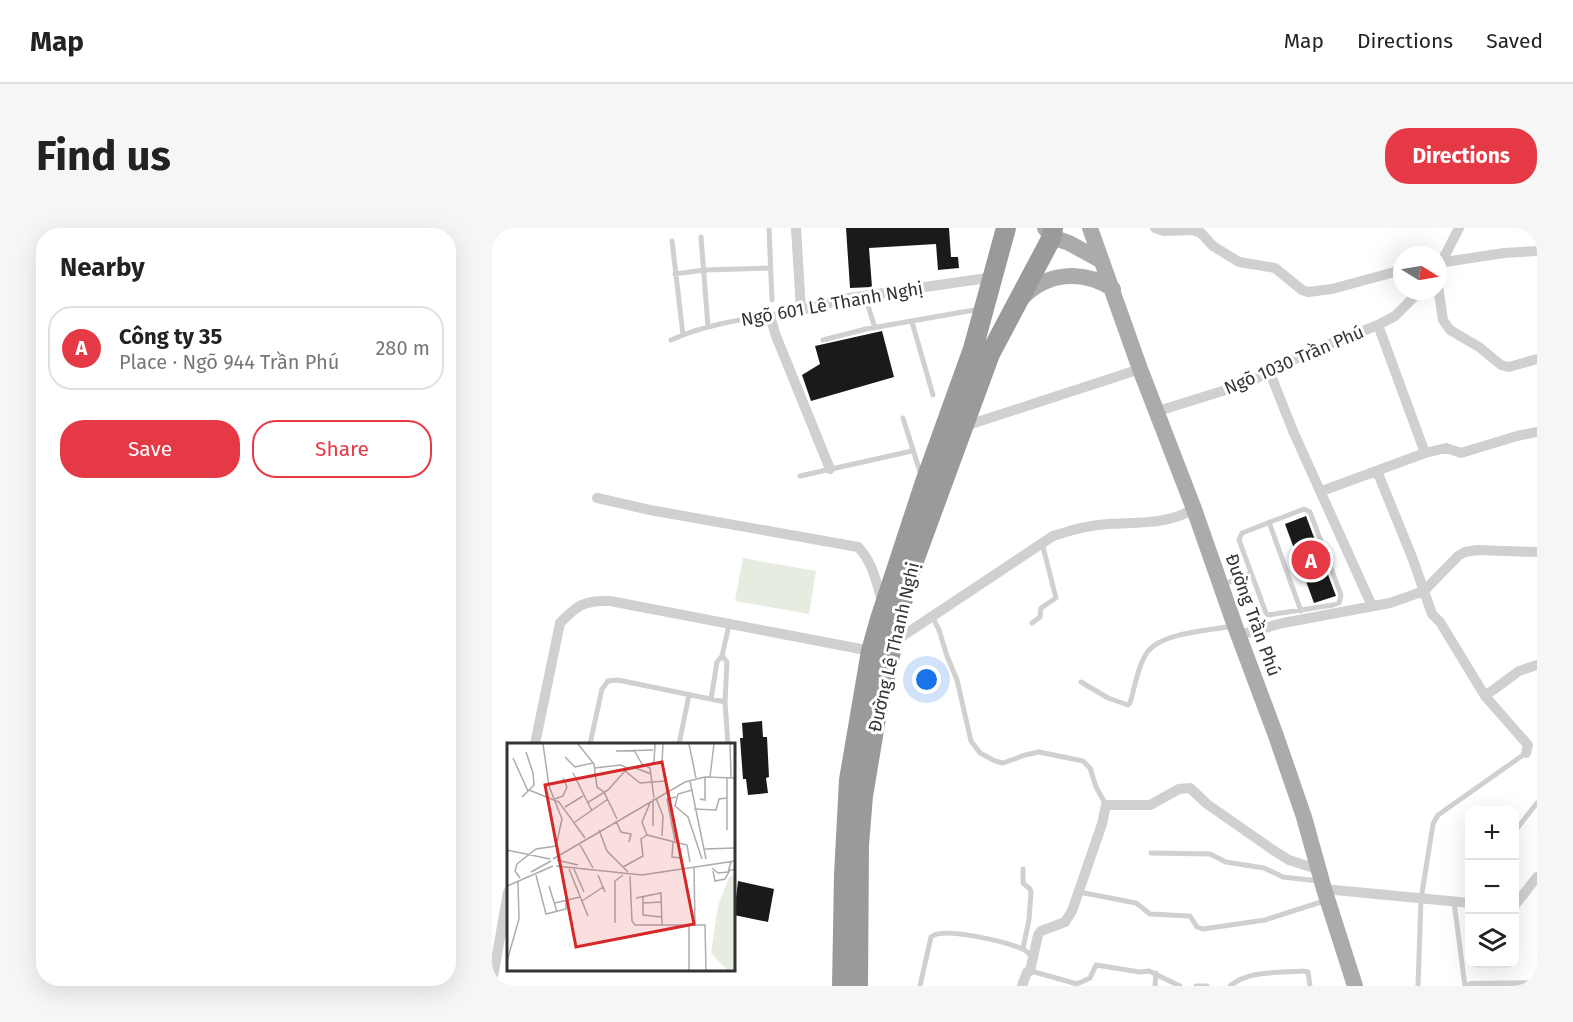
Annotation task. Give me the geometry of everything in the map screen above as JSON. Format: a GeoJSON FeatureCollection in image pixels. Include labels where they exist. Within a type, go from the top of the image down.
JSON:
{"type":"FeatureCollection","features":[{"type":"Feature","properties":{"kind":"highway","name":"Đường Lê Thanh Nghị"},"geometry":{"type":"LineString","coordinates":[[842,986],[849,780],[872,651],[924,485],[966,370],[1006,228]]}},
{"type":"Feature","properties":{"kind":"highway","name":"Đường Lê Thanh Nghị"},"geometry":{"type":"LineString","coordinates":[[858,986],[859,845],[863,796],[876,712],[908,577],[990,354],[1050,231]]}},
{"type":"Feature","properties":{"kind":"main road","name":"Đường Trần Phú"},"geometry":{"type":"LineString","coordinates":[[1090,228],[1293,786],[1355,986]]}},
{"type":"Feature","properties":{"kind":"main road"},"geometry":{"type":"LineString","coordinates":[[1050,231],[1102,261]]}},
{"type":"Feature","properties":{"kind":"main road"},"geometry":{"type":"LineString","coordinates":[[1012,312],[1033,288],[1050,279],[1065,275],[1100,280],[1113,289]]}},
{"type":"Feature","properties":{"kind":"street"},"geometry":{"type":"LineString","coordinates":[[796,228],[801,310]]}},
{"type":"Feature","properties":{"kind":"street"},"geometry":{"type":"LineString","coordinates":[[1155,228],[1164,231],[1191,230],[1201,233],[1213,246],[1239,262],[1275,268],[1302,290],[1308,292],[1332,289],[1393,272]]}},
{"type":"Feature","properties":{"kind":"street"},"geometry":{"type":"LineString","coordinates":[[1447,250],[1459,228]]}},
{"type":"Feature","properties":{"kind":"street"},"geometry":{"type":"LineString","coordinates":[[1447,263],[1504,252],[1537,251]]}},
{"type":"Feature","properties":{"kind":"street","name":"Ngõ 601 Lê Thanh Nghị"},"geometry":{"type":"LineString","coordinates":[[801,310],[865,296],[994,277]]}},
{"type":"Feature","properties":{"kind":"street","name":"Ngõ 1030 Trần Phú"},"geometry":{"type":"LineString","coordinates":[[1158,411],[1245,384],[1307,353],[1378,325],[1395,315],[1411,300]]}},
{"type":"Feature","properties":{"kind":"street"},"geometry":{"type":"LineString","coordinates":[[1440,300],[1443,320],[1450,330],[1479,347],[1501,365],[1509,367],[1537,359]]}},
{"type":"Feature","properties":{"kind":"street"},"geometry":{"type":"LineString","coordinates":[[770,316],[830,469]]}},
{"type":"Feature","properties":{"kind":"street"},"geometry":{"type":"LineString","coordinates":[[1378,325],[1425,453]]}},
{"type":"Feature","properties":{"kind":"street"},"geometry":{"type":"LineString","coordinates":[[965,426],[1140,369]]}},
{"type":"Feature","properties":{"kind":"street"},"geometry":{"type":"LineString","coordinates":[[1270,373],[1293,431],[1372,606]]}},
{"type":"Feature","properties":{"kind":"street"},"geometry":{"type":"LineString","coordinates":[[1322,491],[1425,453],[1446,448],[1461,453],[1537,432]]}},
{"type":"Feature","properties":{"kind":"street"},"geometry":{"type":"LineString","coordinates":[[1377,471],[1432,614],[1440,622],[1485,696],[1528,745],[1530,752]]}},
{"type":"Feature","properties":{"kind":"street"},"geometry":{"type":"LineString","coordinates":[[597,498],[650,510],[858,547],[865,554],[874,573],[884,608]]}},
{"type":"Feature","properties":{"kind":"street"},"geometry":{"type":"LineString","coordinates":[[892,643],[1053,536],[1081,527],[1150,523],[1182,516],[1194,509]]}},
{"type":"Feature","properties":{"kind":"street"},"geometry":{"type":"LineString","coordinates":[[1237,631],[1390,603],[1424,591],[1458,556],[1465,552],[1477,550],[1537,552]]}},
{"type":"Feature","properties":{"kind":"street"},"geometry":{"type":"LineString","coordinates":[[536,743],[560,623],[572,609],[585,602],[610,601],[872,651]]}},
{"type":"Feature","properties":{"kind":"street"},"geometry":{"type":"LineString","coordinates":[[1485,696],[1518,671],[1537,665]]}},
{"type":"Feature","properties":{"kind":"street"},"geometry":{"type":"LineString","coordinates":[[1022,986],[1029,971],[1028,952],[1038,935],[1041,931],[1065,922],[1072,911],[1102,824],[1106,805],[1150,805],[1179,789],[1190,788],[1215,810],[1281,855],[1300,864],[1324,885],[1420,899],[1465,903]]}},
{"type":"Feature","properties":{"kind":"street"},"geometry":{"type":"LineString","coordinates":[[1519,900],[1536,881]]}},
{"type":"Feature","properties":{"kind":"street"},"geometry":{"type":"LineString","coordinates":[[492,983],[495,955],[507,897]]}},
{"type":"Feature","properties":{"kind":"street"},"geometry":{"type":"LineString","coordinates":[[1471,986],[1537,985]]}},
{"type":"Feature","properties":{"kind":"lane"},"geometry":{"type":"LineString","coordinates":[[769,228],[772,300]]}},
{"type":"Feature","properties":{"kind":"lane"},"geometry":{"type":"LineString","coordinates":[[701,237],[708,327]]}},
{"type":"Feature","properties":{"kind":"lane"},"geometry":{"type":"LineString","coordinates":[[672,241],[683,334]]}},
{"type":"Feature","properties":{"kind":"lane"},"geometry":{"type":"LineString","coordinates":[[675,274],[704,270],[770,268]]}},
{"type":"Feature","properties":{"kind":"lane"},"geometry":{"type":"LineString","coordinates":[[865,296],[875,328]]}},
{"type":"Feature","properties":{"kind":"lane"},"geometry":{"type":"LineString","coordinates":[[823,340],[985,308]]}},
{"type":"Feature","properties":{"kind":"lane","name":"Ngõ 601 Lê Thanh Nghị"},"geometry":{"type":"LineString","coordinates":[[671,340],[708,327],[801,310]]}},
{"type":"Feature","properties":{"kind":"lane"},"geometry":{"type":"LineString","coordinates":[[912,322],[933,395]]}},
{"type":"Feature","properties":{"kind":"lane"},"geometry":{"type":"LineString","coordinates":[[903,418],[924,485]]}},
{"type":"Feature","properties":{"kind":"lane"},"geometry":{"type":"LineString","coordinates":[[800,476],[912,451]]}},
{"type":"Feature","properties":{"kind":"lane"},"geometry":{"type":"LineString","coordinates":[[1304,508],[1307,509],[1341,595],[1339,603],[1272,616],[1266,613],[1239,540],[1242,533],[1269,522],[1304,508]]}},
{"type":"Feature","properties":{"kind":"lane"},"geometry":{"type":"LineString","coordinates":[[1269,522],[1301,611]]}},
{"type":"Feature","properties":{"kind":"lane"},"geometry":{"type":"LineString","coordinates":[[1032,623],[1041,617],[1041,608],[1056,598],[1042,543]]}},
{"type":"Feature","properties":{"kind":"lane"},"geometry":{"type":"LineString","coordinates":[[1221,585],[1251,573]]}},
{"type":"Feature","properties":{"kind":"lane"},"geometry":{"type":"LineString","coordinates":[[932,616],[957,680],[971,741],[980,753],[1003,763],[1025,754],[1039,752],[1083,761],[1090,768],[1096,787],[1106,805]]}},
{"type":"Feature","properties":{"kind":"lane"},"geometry":{"type":"LineString","coordinates":[[711,699],[717,662],[722,656],[729,625]]}},
{"type":"Feature","properties":{"kind":"lane"},"geometry":{"type":"LineString","coordinates":[[1081,682],[1108,698],[1128,705],[1146,654],[1162,640],[1179,636],[1237,631]]}},
{"type":"Feature","properties":{"kind":"lane"},"geometry":{"type":"LineString","coordinates":[[722,656],[727,662],[725,702],[728,743]]}},
{"type":"Feature","properties":{"kind":"lane"},"geometry":{"type":"LineString","coordinates":[[590,743],[602,689],[608,681],[618,680],[725,702]]}},
{"type":"Feature","properties":{"kind":"lane"},"geometry":{"type":"LineString","coordinates":[[679,743],[689,695]]}},
{"type":"Feature","properties":{"kind":"lane"},"geometry":{"type":"LineString","coordinates":[[1418,986],[1420,899],[1430,833],[1438,815],[1530,752]]}},
{"type":"Feature","properties":{"kind":"lane"},"geometry":{"type":"LineString","coordinates":[[1519,826],[1537,803]]}},
{"type":"Feature","properties":{"kind":"lane"},"geometry":{"type":"LineString","coordinates":[[1151,853],[1210,854],[1226,862],[1264,868],[1282,876],[1324,885]]}},
{"type":"Feature","properties":{"kind":"lane"},"geometry":{"type":"LineString","coordinates":[[920,986],[931,937],[938,932],[961,934],[1028,952],[1031,892],[1022,881],[1023,869]]}},
{"type":"Feature","properties":{"kind":"lane"},"geometry":{"type":"LineString","coordinates":[[1079,892],[1136,903],[1150,914],[1190,916],[1197,927],[1203,929],[1266,920],[1324,885]]}},
{"type":"Feature","properties":{"kind":"lane"},"geometry":{"type":"LineString","coordinates":[[1454,902],[1466,986]]}},
{"type":"Feature","properties":{"kind":"lane"},"geometry":{"type":"LineString","coordinates":[[1029,971],[1077,984],[1090,978],[1096,965],[1156,973],[1180,986]]}},
{"type":"Feature","properties":{"kind":"lane"},"geometry":{"type":"LineString","coordinates":[[1230,986],[1238,979],[1249,976],[1303,971],[1308,972],[1310,986]]}},
{"type":"Feature","properties":{"kind":"lane"},"geometry":{"type":"LineString","coordinates":[[1155,986],[1156,973]]}},
{"type":"Feature","properties":{"kind":"lane"},"geometry":{"type":"LineString","coordinates":[[1196,986],[1207,986]]}},
{"type":"Feature","properties":{"kind":"shaded area"},"geometry":{"type":"Polygon","coordinates":[[[743,558],[816,571],[809,614],[735,601],[743,558]]]}},
{"type":"Feature","properties":{"kind":"building"},"geometry":{"type":"Polygon","coordinates":[[[846,228],[949,228],[951,257],[958,257],[959,268],[938,270],[936,244],[869,248],[872,287],[850,288],[846,228]]]}},
{"type":"Feature","properties":{"kind":"building"},"geometry":{"type":"Polygon","coordinates":[[[882,331],[894,377],[811,401],[802,375],[820,364],[815,346],[882,331]]]}},
{"type":"Feature","properties":{"kind":"building"},"geometry":{"type":"Polygon","coordinates":[[[1306,516],[1336,596],[1314,603],[1285,524],[1306,516]]]}},
{"type":"Feature","properties":{"kind":"building"},"geometry":{"type":"Polygon","coordinates":[[[762,721],[763,737],[767,737],[768,793],[748,795],[746,779],[743,779],[740,738],[743,738],[742,723],[762,721]]]}},
{"type":"Feature","properties":{"kind":"building"},"geometry":{"type":"Polygon","coordinates":[[[738,881],[774,889],[768,922],[735,915],[738,881]]]}},
{"type":"Feature","properties":{"kind":"place","name":"Công ty 35"},"geometry":{"type":"Point","coordinates":[1311,560]}}]}
